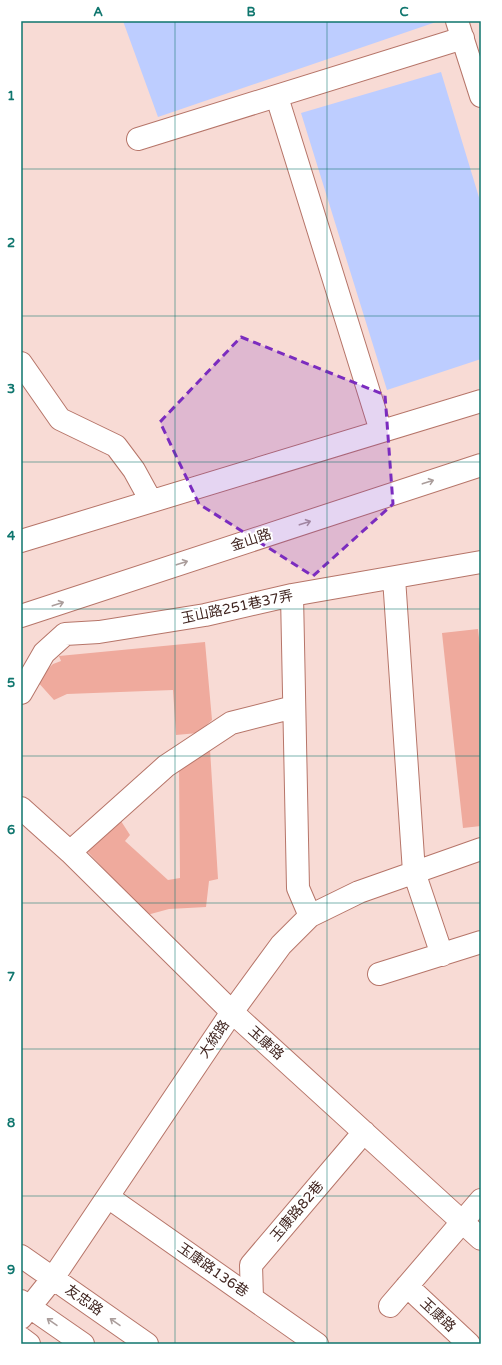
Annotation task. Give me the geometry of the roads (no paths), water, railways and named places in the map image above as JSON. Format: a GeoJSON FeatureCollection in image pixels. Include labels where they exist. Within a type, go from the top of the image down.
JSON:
{"type":"FeatureCollection","features":[{"type":"Feature","properties":{"kind":"street"},"geometry":{"type":"LineString","coordinates":[[138,139],[277,97],[460,30],[481,96]]}},
{"type":"Feature","properties":{"kind":"street"},"geometry":{"type":"LineString","coordinates":[[277,97],[381,431]]}},
{"type":"Feature","properties":{"kind":"street"},"geometry":{"type":"LineString","coordinates":[[21,363],[60,419],[116,446],[134,470],[151,501]]}},
{"type":"Feature","properties":{"kind":"street"},"geometry":{"type":"LineString","coordinates":[[21,541],[481,401]]}},
{"type":"Feature","properties":{"kind":"street","name":"金山路"},"geometry":{"type":"LineString","coordinates":[[21,616],[481,465]]}},
{"type":"Feature","properties":{"kind":"street","name":"玉山路251巷37弄"},"geometry":{"type":"LineString","coordinates":[[21,693],[44,652],[65,634],[99,632],[205,615],[292,595],[481,562]]}},
{"type":"Feature","properties":{"kind":"street"},"geometry":{"type":"LineString","coordinates":[[394,578],[414,872],[442,955]]}},
{"type":"Feature","properties":{"kind":"street"},"geometry":{"type":"LineString","coordinates":[[292,595],[298,888],[310,916]]}},
{"type":"Feature","properties":{"kind":"street"},"geometry":{"type":"LineString","coordinates":[[70,852],[166,766],[231,723],[294,707]]}},
{"type":"Feature","properties":{"kind":"street","name":"玉康路"},"geometry":{"type":"LineString","coordinates":[[21,808],[70,852],[232,1012],[481,1239]]}},
{"type":"Feature","properties":{"kind":"street","name":"大統路"},"geometry":{"type":"LineString","coordinates":[[24,1309],[53,1278],[232,1012],[280,945],[310,916],[359,892],[481,849]]}},
{"type":"Feature","properties":{"kind":"street"},"geometry":{"type":"LineString","coordinates":[[379,974],[481,942]]}},
{"type":"Feature","properties":{"kind":"street","name":"玉康路82巷"},"geometry":{"type":"LineString","coordinates":[[252,1298],[251,1265],[364,1132]]}},
{"type":"Feature","properties":{"kind":"street","name":"玉康路136巷"},"geometry":{"type":"LineString","coordinates":[[108,1197],[317,1344]]}},
{"type":"Feature","properties":{"kind":"street"},"geometry":{"type":"LineString","coordinates":[[462,1223],[481,1200]]}},
{"type":"Feature","properties":{"kind":"street","name":"玉康路"},"geometry":{"type":"LineString","coordinates":[[390,1306],[462,1223]]}},
{"type":"Feature","properties":{"kind":"street","name":"友忠路"},"geometry":{"type":"LineString","coordinates":[[21,1256],[147,1344]]}},
{"type":"Feature","properties":{"kind":"street","name":"玉康路"},"geometry":{"type":"LineString","coordinates":[[407,1286],[470,1344]]}},
{"type":"Feature","properties":{"kind":"street"},"geometry":{"type":"LineString","coordinates":[[24,1309],[83,1344]]}},
{"type":"Feature","properties":{"kind":"street"},"geometry":{"type":"LineString","coordinates":[[21,1338],[29,1344]]}}]}
